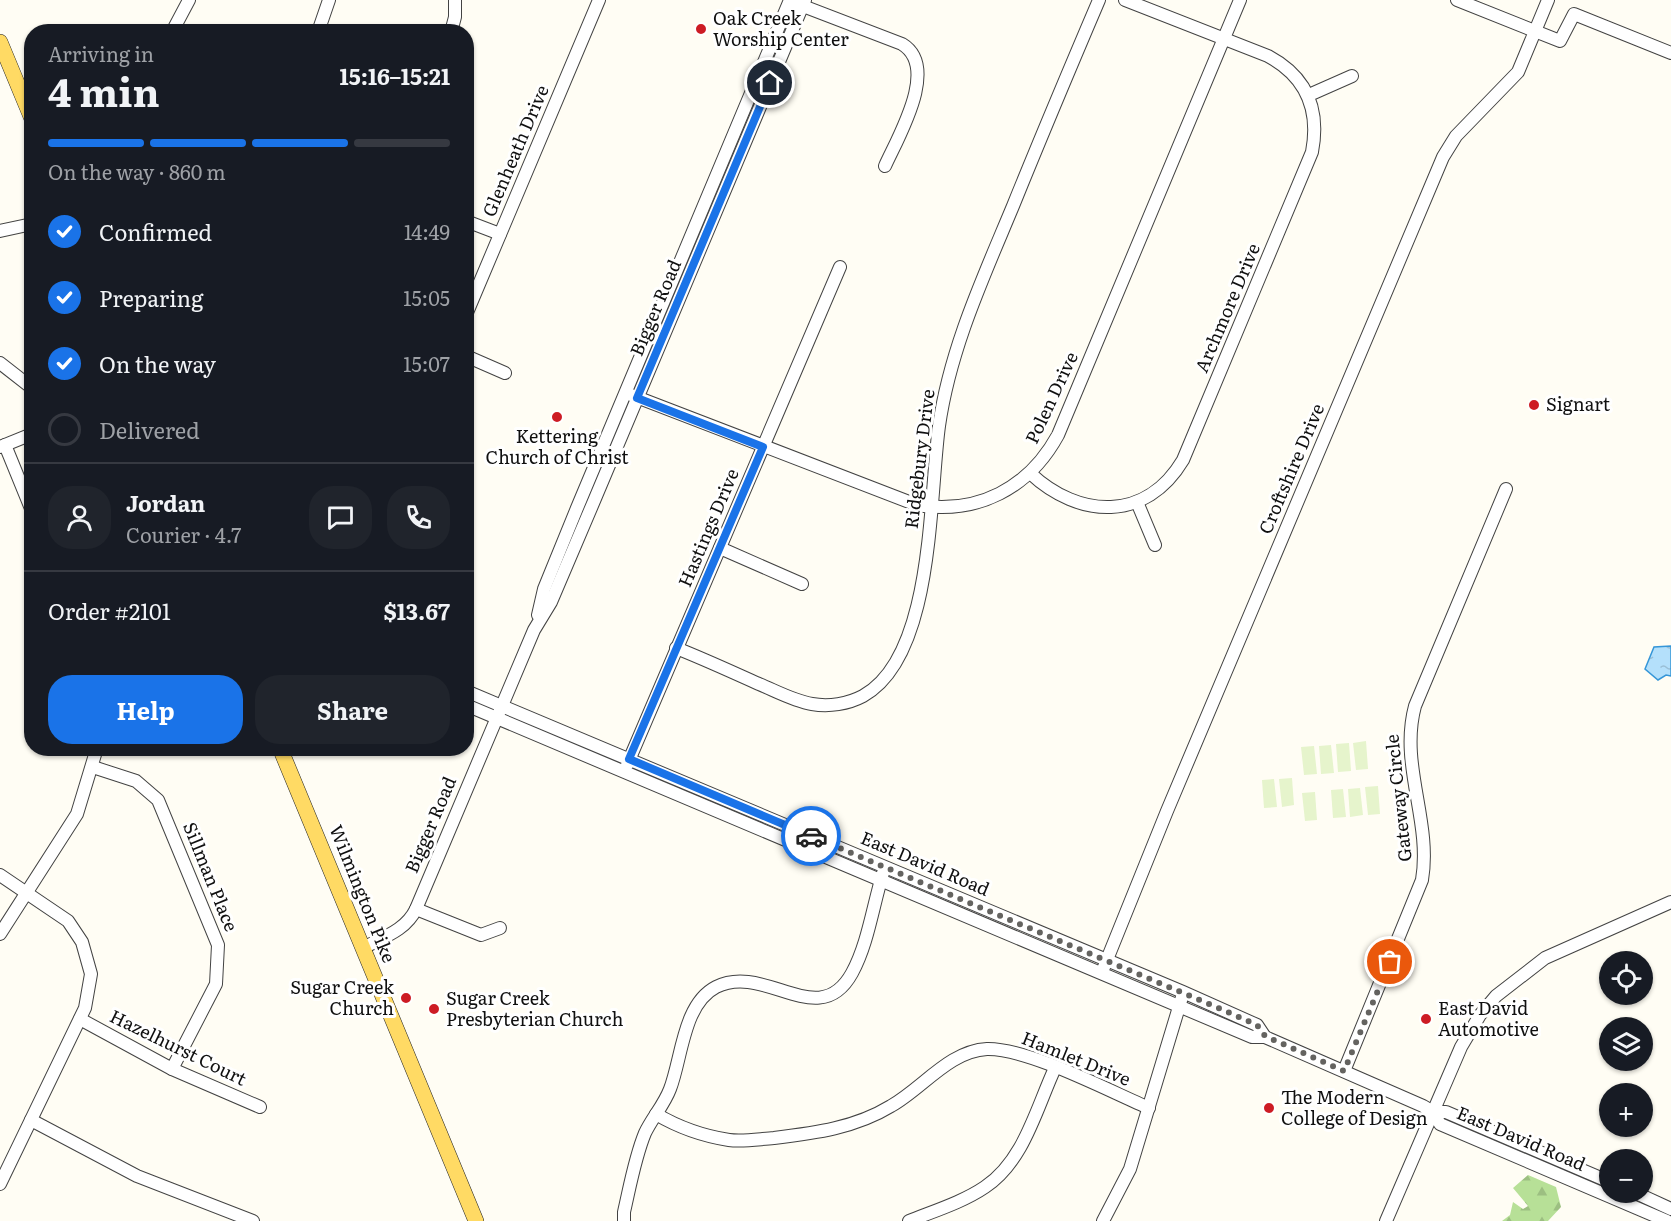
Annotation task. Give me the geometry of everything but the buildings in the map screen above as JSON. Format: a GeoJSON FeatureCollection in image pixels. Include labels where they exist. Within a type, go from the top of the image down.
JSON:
{"type":"FeatureCollection","features":[{"type":"Feature","properties":{"kind":"main road"},"geometry":{"type":"LineString","coordinates":[[0,42],[24,100]]}},
{"type":"Feature","properties":{"kind":"main road","name":"Wilmington Pike"},"geometry":{"type":"LineString","coordinates":[[283,756],[476,1221]]}},
{"type":"Feature","properties":{"kind":"street"},"geometry":{"type":"LineString","coordinates":[[176,24],[189,0]]}},
{"type":"Feature","properties":{"kind":"street"},"geometry":{"type":"LineString","coordinates":[[321,24],[329,0]]}},
{"type":"Feature","properties":{"kind":"street"},"geometry":{"type":"LineString","coordinates":[[453,24],[454,0]]}},
{"type":"Feature","properties":{"kind":"street","name":"Glenheath Drive"},"geometry":{"type":"LineString","coordinates":[[474,296],[598,0]]}},
{"type":"Feature","properties":{"kind":"street","name":"Ridgebury Drive"},"geometry":{"type":"LineString","coordinates":[[676,648],[811,704],[843,703],[863,696],[886,679],[904,649],[919,596],[940,418],[964,325],[1099,0]]}},
{"type":"Feature","properties":{"kind":"street","name":"Archmore Drive"},"geometry":{"type":"LineString","coordinates":[[1030,473],[1055,494],[1078,504],[1114,507],[1137,502],[1155,491],[1177,470],[1209,400],[1312,152],[1315,128],[1309,95],[1296,77],[1278,61],[1125,0]]}},
{"type":"Feature","properties":{"kind":"street","name":"Polen Drive"},"geometry":{"type":"LineString","coordinates":[[632,395],[896,499],[930,507],[950,508],[975,504],[1009,489],[1030,473],[1058,435],[1240,0]]}},
{"type":"Feature","properties":{"kind":"street"},"geometry":{"type":"LineString","coordinates":[[1457,0],[1560,41],[1574,14],[1671,53]]}},
{"type":"Feature","properties":{"kind":"street","name":"Croftshire Drive"},"geometry":{"type":"LineString","coordinates":[[1105,966],[1443,158],[1456,136],[1518,72],[1548,0]]}},
{"type":"Feature","properties":{"kind":"street"},"geometry":{"type":"LineString","coordinates":[[790,1],[804,3],[902,44],[914,57],[918,73],[916,90],[885,166]]}},
{"type":"Feature","properties":{"kind":"street","name":"Bigger Road"},"geometry":{"type":"LineString","coordinates":[[632,395],[790,1]]}},
{"type":"Feature","properties":{"kind":"street","name":"Bigger Road"},"geometry":{"type":"LineString","coordinates":[[363,948],[402,928],[416,909],[535,628],[544,589],[804,3]]}},
{"type":"Feature","properties":{"kind":"street"},"geometry":{"type":"LineString","coordinates":[[1309,95],[1352,76]]}},
{"type":"Feature","properties":{"kind":"street"},"geometry":{"type":"LineString","coordinates":[[474,224],[500,234]]}},
{"type":"Feature","properties":{"kind":"street"},"geometry":{"type":"LineString","coordinates":[[0,231],[24,226]]}},
{"type":"Feature","properties":{"kind":"street","name":"Hastings Drive"},"geometry":{"type":"LineString","coordinates":[[624,771],[840,267]]}},
{"type":"Feature","properties":{"kind":"street"},"geometry":{"type":"LineString","coordinates":[[474,359],[505,373]]}},
{"type":"Feature","properties":{"kind":"street"},"geometry":{"type":"LineString","coordinates":[[0,363],[24,382]]}},
{"type":"Feature","properties":{"kind":"street"},"geometry":{"type":"LineString","coordinates":[[24,437],[2,446],[24,494]]}},
{"type":"Feature","properties":{"kind":"street","name":"Gateway Circle"},"geometry":{"type":"LineString","coordinates":[[1344,1071],[1422,880],[1424,852],[1409,741],[1415,706],[1506,489]]}},
{"type":"Feature","properties":{"kind":"street"},"geometry":{"type":"LineString","coordinates":[[1137,502],[1155,545]]}},
{"type":"Feature","properties":{"kind":"street"},"geometry":{"type":"LineString","coordinates":[[720,548],[802,584]]}},
{"type":"Feature","properties":{"kind":"street","name":"East David Road"},"geometry":{"type":"LineString","coordinates":[[474,696],[499,711],[624,771],[881,879],[1105,966]]}},
{"type":"Feature","properties":{"kind":"street","name":"East David Road"},"geometry":{"type":"LineString","coordinates":[[474,706],[499,711],[629,759],[885,867],[1181,998],[1252,1037],[1265,1036],[1433,1112],[1446,1112],[1599,1177]]}},
{"type":"Feature","properties":{"kind":"street"},"geometry":{"type":"LineString","coordinates":[[0,934],[77,813],[95,756]]}},
{"type":"Feature","properties":{"kind":"street","name":"Sillman Place"},"geometry":{"type":"LineString","coordinates":[[93,767],[129,777],[145,787],[158,800],[218,945],[216,984],[172,1069]]}},
{"type":"Feature","properties":{"kind":"street"},"geometry":{"type":"LineString","coordinates":[[624,1221],[628,1193],[644,1137],[670,1088],[690,1023],[702,998],[715,987],[736,981],[759,982],[813,999],[833,995],[847,982],[853,970],[885,867]]}},
{"type":"Feature","properties":{"kind":"street"},"geometry":{"type":"LineString","coordinates":[[0,875],[68,921],[86,952],[91,985],[80,1019],[0,1184]]}},
{"type":"Feature","properties":{"kind":"street"},"geometry":{"type":"LineString","coordinates":[[1386,1221],[1471,1029],[1507,986],[1545,958],[1671,902]]}},
{"type":"Feature","properties":{"kind":"street"},"geometry":{"type":"LineString","coordinates":[[416,909],[481,935],[500,928]]}},
{"type":"Feature","properties":{"kind":"street"},"geometry":{"type":"LineString","coordinates":[[1103,1221],[1130,1169],[1181,998]]}},
{"type":"Feature","properties":{"kind":"street","name":"Hazelhurst Court"},"geometry":{"type":"LineString","coordinates":[[80,1019],[172,1069],[260,1107]]}},
{"type":"Feature","properties":{"kind":"street","name":"Hamlet Drive"},"geometry":{"type":"LineString","coordinates":[[656,1114],[680,1126],[727,1140],[818,1133],[860,1122],[891,1107],[951,1062],[975,1051],[1010,1051],[1149,1108]]}},
{"type":"Feature","properties":{"kind":"street"},"geometry":{"type":"LineString","coordinates":[[909,1221],[975,1193],[1007,1169],[1019,1150],[1055,1068]]}},
{"type":"Feature","properties":{"kind":"street","name":"East David Road"},"geometry":{"type":"LineString","coordinates":[[1433,1112],[1440,1124],[1667,1221]]}},
{"type":"Feature","properties":{"kind":"street"},"geometry":{"type":"LineString","coordinates":[[31,1120],[137,1176],[253,1221]]}},
{"type":"Feature","properties":{"kind":"street"},"geometry":{"type":"LineString","coordinates":[[1653,1201],[1671,1209]]}},
{"type":"Feature","properties":{"kind":"green space"},"geometry":{"type":"Polygon","coordinates":[[[1366,741],[1368,769],[1356,770],[1353,743],[1366,741]]]}},
{"type":"Feature","properties":{"kind":"green space"},"geometry":{"type":"Polygon","coordinates":[[[1349,743],[1351,771],[1338,772],[1336,744],[1349,743]]]}},
{"type":"Feature","properties":{"kind":"green space"},"geometry":{"type":"Polygon","coordinates":[[[1331,745],[1334,773],[1321,774],[1319,746],[1331,745]]]}},
{"type":"Feature","properties":{"kind":"green space"},"geometry":{"type":"Polygon","coordinates":[[[1314,746],[1317,774],[1304,775],[1301,747],[1314,746]]]}},
{"type":"Feature","properties":{"kind":"green space"},"geometry":{"type":"Polygon","coordinates":[[[1292,778],[1294,805],[1282,807],[1279,779],[1292,778]]]}},
{"type":"Feature","properties":{"kind":"green space"},"geometry":{"type":"Polygon","coordinates":[[[1274,779],[1277,807],[1264,808],[1262,780],[1274,779]]]}},
{"type":"Feature","properties":{"kind":"green space"},"geometry":{"type":"Polygon","coordinates":[[[1378,786],[1380,814],[1368,815],[1365,787],[1378,786]]]}},
{"type":"Feature","properties":{"kind":"green space"},"geometry":{"type":"Polygon","coordinates":[[[1360,788],[1363,815],[1350,817],[1348,789],[1360,788]]]}},
{"type":"Feature","properties":{"kind":"green space"},"geometry":{"type":"Polygon","coordinates":[[[1343,789],[1346,817],[1333,818],[1331,790],[1343,789]]]}},
{"type":"Feature","properties":{"kind":"green space"},"geometry":{"type":"Polygon","coordinates":[[[1315,792],[1317,820],[1305,821],[1302,793],[1315,792]]]}},
{"type":"Feature","properties":{"kind":"green space"},"geometry":{"type":"Polygon","coordinates":[[[1528,1175],[1556,1187],[1561,1207],[1548,1221],[1502,1221],[1510,1215],[1513,1202],[1523,1209],[1528,1206],[1513,1188],[1528,1175]]]}},
{"type":"Feature","properties":{"kind":"water"},"geometry":{"type":"Polygon","coordinates":[[[1671,646],[1671,676],[1666,675],[1658,680],[1645,669],[1654,647],[1671,646]]]}},
{"type":"Feature","properties":{"kind":"way so far"},"geometry":{"type":"LineString","coordinates":[[811,836],[1183,992],[1257,1025],[1265,1036],[1344,1071],[1390,962]]}},
{"type":"Feature","properties":{"kind":"place","name":"Oak Creek Worship Center"},"geometry":{"type":"Point","coordinates":[701,29]}},
{"type":"Feature","properties":{"kind":"place","name":"Signart"},"geometry":{"type":"Point","coordinates":[1534,405]}},
{"type":"Feature","properties":{"kind":"place","name":"Kettering Church of Christ"},"geometry":{"type":"Point","coordinates":[557,417]}},
{"type":"Feature","properties":{"kind":"place","name":"Sugar Creek Church"},"geometry":{"type":"Point","coordinates":[406,998]}},
{"type":"Feature","properties":{"kind":"place","name":"Sugar Creek Presbyterian Church"},"geometry":{"type":"Point","coordinates":[434,1009]}},
{"type":"Feature","properties":{"kind":"place","name":"East David Automotive"},"geometry":{"type":"Point","coordinates":[1426,1019]}},
{"type":"Feature","properties":{"kind":"place","name":"The Modern College of Design"},"geometry":{"type":"Point","coordinates":[1269,1108]}},
{"type":"Feature","properties":{"kind":"route"},"geometry":{"type":"LineString","coordinates":[[770,83],[637,398],[763,447],[629,759],[811,836]]}}]}
